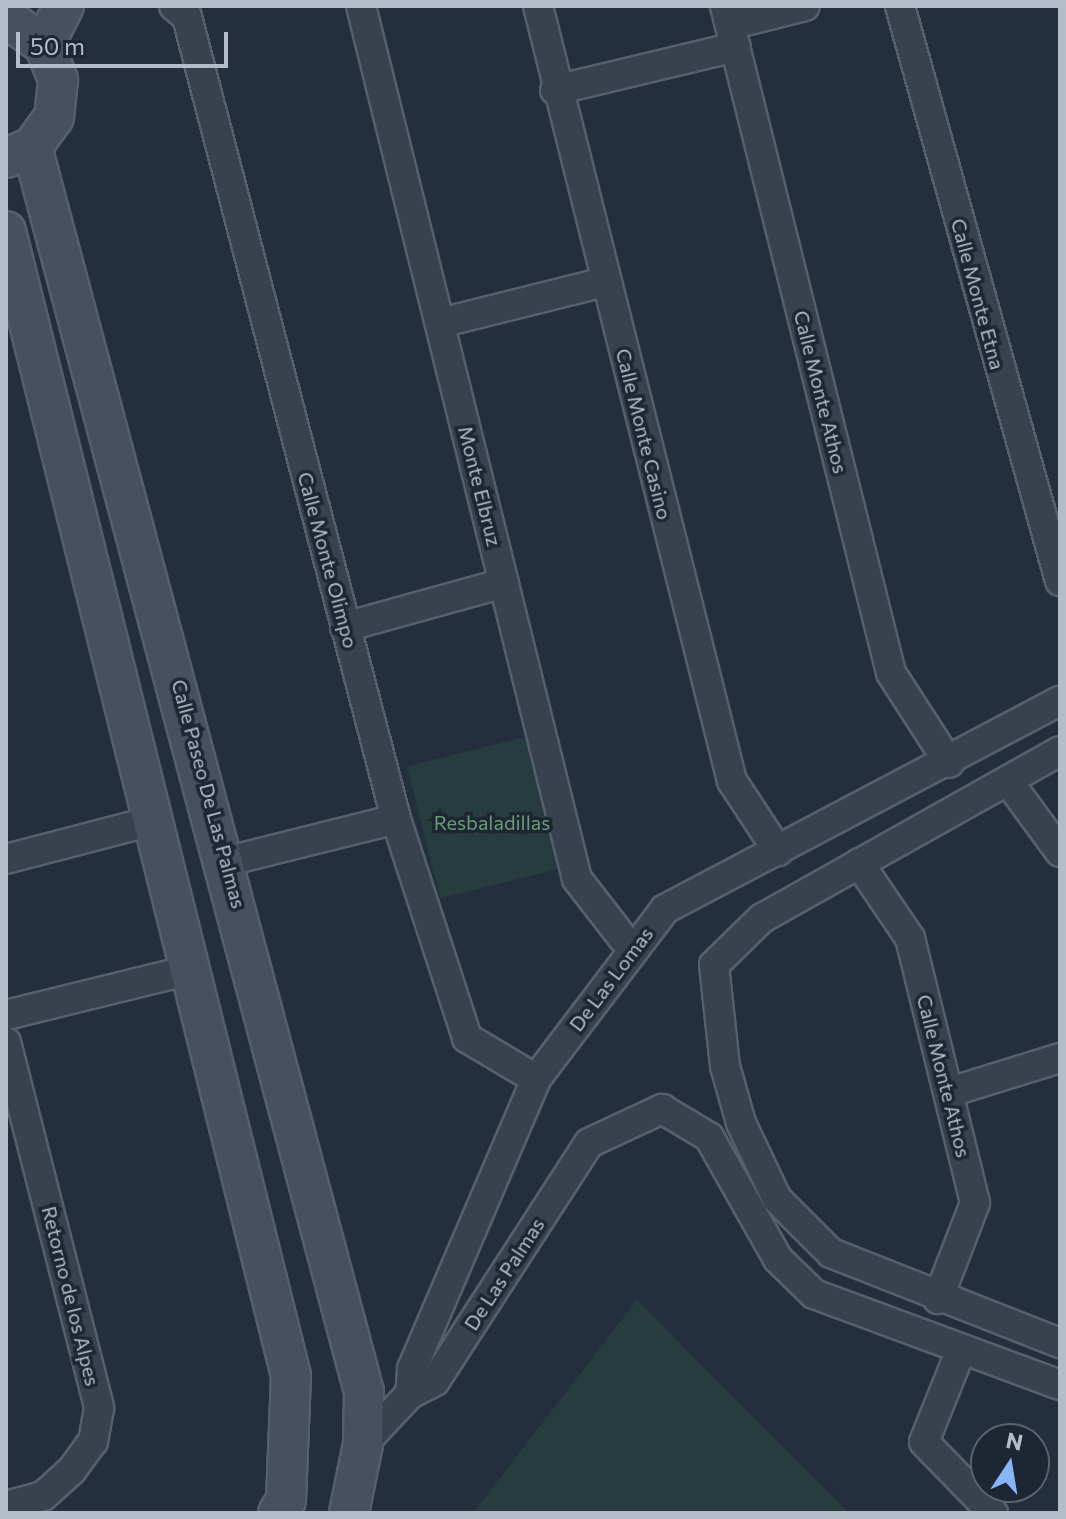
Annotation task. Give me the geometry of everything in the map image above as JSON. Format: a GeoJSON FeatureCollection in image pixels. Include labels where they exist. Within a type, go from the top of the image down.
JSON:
{"type":"FeatureCollection","features":[{"type":"Feature","properties":{"kind":"street"},"geometry":{"type":"LineString","coordinates":[[14,6],[6,18],[44,45],[58,80],[54,117],[19,152]]}},
{"type":"Feature","properties":{"kind":"street"},"geometry":{"type":"LineString","coordinates":[[44,45],[64,6]]}},
{"type":"Feature","properties":{"kind":"street","name":"Calle Monte Olimpo"},"geometry":{"type":"LineString","coordinates":[[174,6],[187,17],[396,819],[467,1038],[536,1079]]}},
{"type":"Feature","properties":{"kind":"street","name":"Monte Elbruz"},"geometry":{"type":"LineString","coordinates":[[361,6],[577,879],[632,950]]}},
{"type":"Feature","properties":{"kind":"street","name":"Calle Monte Casino"},"geometry":{"type":"LineString","coordinates":[[538,6],[555,90],[732,781],[778,851]]}},
{"type":"Feature","properties":{"kind":"street"},"geometry":{"type":"LineString","coordinates":[[555,90],[730,26],[805,6]]}},
{"type":"Feature","properties":{"kind":"street","name":"Calle Monte Etna"},"geometry":{"type":"LineString","coordinates":[[900,6],[1060,581]]}},
{"type":"Feature","properties":{"kind":"street","name":"Calle Monte Athos"},"geometry":{"type":"LineString","coordinates":[[730,26],[891,673],[949,763]]}},
{"type":"Feature","properties":{"kind":"street","name":"Calle Paseo De Las Palmas"},"geometry":{"type":"LineString","coordinates":[[19,152],[228,861],[364,1392],[363,1444]]}},
{"type":"Feature","properties":{"kind":"street"},"geometry":{"type":"LineString","coordinates":[[6,231],[291,1376],[286,1500],[278,1513]]}},
{"type":"Feature","properties":{"kind":"street"},"geometry":{"type":"LineString","coordinates":[[440,323],[605,282]]}},
{"type":"Feature","properties":{"kind":"street"},"geometry":{"type":"LineString","coordinates":[[345,627],[504,583]]}},
{"type":"Feature","properties":{"kind":"street","name":"De Las Lomas"},"geometry":{"type":"LineString","coordinates":[[410,1394],[412,1369],[536,1079],[665,909],[949,763],[1056,712]]}},
{"type":"Feature","properties":{"kind":"street"},"geometry":{"type":"LineString","coordinates":[[1060,751],[762,918],[714,965],[725,1066],[741,1123],[777,1199],[831,1253],[938,1299],[1060,1343]]}},
{"type":"Feature","properties":{"kind":"street"},"geometry":{"type":"LineString","coordinates":[[1008,781],[1060,852]]}},
{"type":"Feature","properties":{"kind":"street"},"geometry":{"type":"LineString","coordinates":[[228,861],[396,819]]}},
{"type":"Feature","properties":{"kind":"street"},"geometry":{"type":"LineString","coordinates":[[6,859],[152,821]]}},
{"type":"Feature","properties":{"kind":"street","name":"Calle Monte Athos"},"geometry":{"type":"LineString","coordinates":[[859,863],[910,938],[975,1203],[938,1299]]}},
{"type":"Feature","properties":{"kind":"street"},"geometry":{"type":"LineString","coordinates":[[6,1015],[189,970]]}},
{"type":"Feature","properties":{"kind":"street","name":"Retorno de los Alpes"},"geometry":{"type":"LineString","coordinates":[[6,1042],[99,1408],[93,1441],[72,1470],[43,1496],[6,1506]]}},
{"type":"Feature","properties":{"kind":"street"},"geometry":{"type":"LineString","coordinates":[[950,1092],[1060,1058]]}},
{"type":"Feature","properties":{"kind":"street","name":"De Las Palmas"},"geometry":{"type":"LineString","coordinates":[[410,1394],[435,1381],[589,1143],[662,1109],[709,1137],[778,1259],[814,1294],[961,1350]]}},
{"type":"Feature","properties":{"kind":"street"},"geometry":{"type":"LineString","coordinates":[[993,1513],[924,1442],[961,1350],[1060,1385]]}},
{"type":"Feature","properties":{"kind":"street"},"geometry":{"type":"LineString","coordinates":[[349,1513],[363,1444],[410,1394]]}},
{"type":"Feature","properties":{"kind":"green space","name":"Resbaladillas"},"geometry":{"type":"Polygon","coordinates":[[[541,733],[574,865],[440,898],[407,766],[541,733]]]}},
{"type":"Feature","properties":{"kind":"green space"},"geometry":{"type":"Polygon","coordinates":[[[637,1300],[849,1513],[473,1513],[637,1300]]]}}]}
